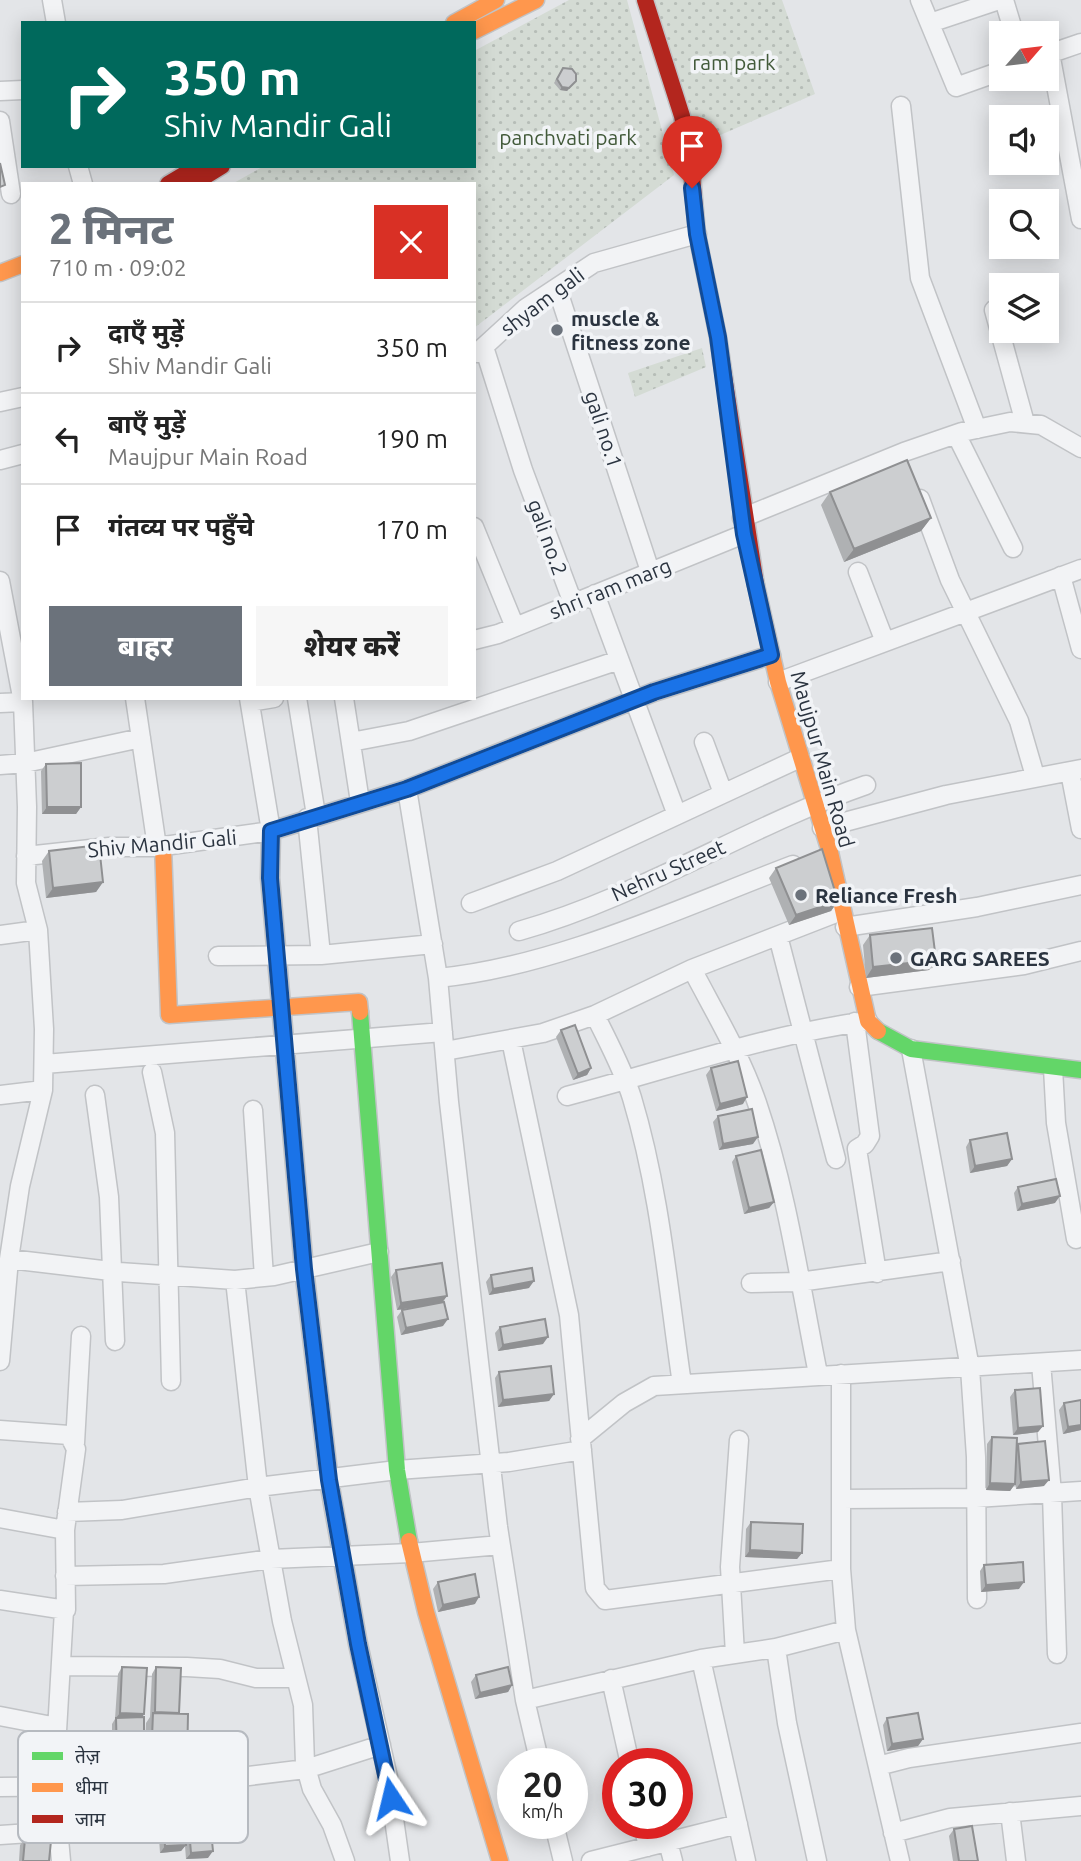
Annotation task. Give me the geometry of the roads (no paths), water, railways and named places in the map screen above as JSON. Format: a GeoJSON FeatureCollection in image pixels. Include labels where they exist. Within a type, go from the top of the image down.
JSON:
{"type":"FeatureCollection","features":[{"type":"Feature","properties":{"kind":"street"},"geometry":{"type":"LineString","coordinates":[[52,0],[56,21]]}},
{"type":"Feature","properties":{"kind":"street"},"geometry":{"type":"LineString","coordinates":[[471,18],[496,0]]}},
{"type":"Feature","properties":{"kind":"street"},"geometry":{"type":"LineString","coordinates":[[471,18],[536,0]]}},
{"type":"Feature","properties":{"kind":"street","name":"Maujpur Main Road"},"geometry":{"type":"LineString","coordinates":[[645,0],[682,116],[691,163],[697,234],[718,337],[743,526],[778,682],[822,828],[817,856],[843,919],[859,987],[861,1021]]}},
{"type":"Feature","properties":{"kind":"street"},"geometry":{"type":"LineString","coordinates":[[920,0],[956,88],[989,76]]}},
{"type":"Feature","properties":{"kind":"street"},"geometry":{"type":"LineString","coordinates":[[930,23],[1001,0],[1009,21]]}},
{"type":"Feature","properties":{"kind":"street"},"geometry":{"type":"LineString","coordinates":[[1059,50],[1081,43]]}},
{"type":"Feature","properties":{"kind":"street"},"geometry":{"type":"LineString","coordinates":[[0,91],[21,90]]}},
{"type":"Feature","properties":{"kind":"street"},"geometry":{"type":"LineString","coordinates":[[1055,91],[1081,219]]}},
{"type":"Feature","properties":{"kind":"street"},"geometry":{"type":"LineString","coordinates":[[901,106],[920,278],[977,429]]}},
{"type":"Feature","properties":{"kind":"street"},"geometry":{"type":"LineString","coordinates":[[0,121],[11,198]]}},
{"type":"Feature","properties":{"kind":"street"},"geometry":{"type":"LineString","coordinates":[[180,177],[214,168]]}},
{"type":"Feature","properties":{"kind":"street","name":"shyam gali"},"geometry":{"type":"LineString","coordinates":[[479,352],[526,308],[594,263],[697,234]]}},
{"type":"Feature","properties":{"kind":"street"},"geometry":{"type":"LineString","coordinates":[[0,273],[21,265]]}},
{"type":"Feature","properties":{"kind":"street"},"geometry":{"type":"LineString","coordinates":[[0,285],[21,278]]}},
{"type":"Feature","properties":{"kind":"street","name":"gali no.1"},"geometry":{"type":"LineString","coordinates":[[557,288],[650,571]]}},
{"type":"Feature","properties":{"kind":"street"},"geometry":{"type":"LineString","coordinates":[[1003,343],[1025,423],[1041,425],[1081,448]]}},
{"type":"Feature","properties":{"kind":"street","name":"gali no.2"},"geometry":{"type":"LineString","coordinates":[[479,352],[573,603]]}},
{"type":"Feature","properties":{"kind":"street"},"geometry":{"type":"LineString","coordinates":[[0,402],[21,397]]}},
{"type":"Feature","properties":{"kind":"street","name":"shri ram marg"},"geometry":{"type":"LineString","coordinates":[[476,639],[650,571],[743,526],[908,464],[956,434],[1010,422],[1025,423]]}},
{"type":"Feature","properties":{"kind":"street"},"geometry":{"type":"LineString","coordinates":[[956,434],[1013,548]]}},
{"type":"Feature","properties":{"kind":"street"},"geometry":{"type":"LineString","coordinates":[[0,460],[21,455]]}},
{"type":"Feature","properties":{"kind":"street"},"geometry":{"type":"LineString","coordinates":[[908,464],[950,580],[1023,732],[1035,776]]}},
{"type":"Feature","properties":{"kind":"street"},"geometry":{"type":"LineString","coordinates":[[476,532],[515,626]]}},
{"type":"Feature","properties":{"kind":"street"},"geometry":{"type":"LineString","coordinates":[[778,682],[1081,569]]}},
{"type":"Feature","properties":{"kind":"street"},"geometry":{"type":"LineString","coordinates":[[858,572],[885,642]]}},
{"type":"Feature","properties":{"kind":"street"},"geometry":{"type":"LineString","coordinates":[[1061,576],[1081,649]]}},
{"type":"Feature","properties":{"kind":"street"},"geometry":{"type":"LineString","coordinates":[[0,582],[21,692]]}},
{"type":"Feature","properties":{"kind":"street"},"geometry":{"type":"LineString","coordinates":[[595,594],[677,815]]}},
{"type":"Feature","properties":{"kind":"street","name":"Shiv Mandir Gali"},"geometry":{"type":"LineString","coordinates":[[26,856],[109,847],[160,846],[271,831],[407,789],[633,700],[771,655]]}},
{"type":"Feature","properties":{"kind":"street"},"geometry":{"type":"LineString","coordinates":[[351,742],[409,731],[619,660]]}},
{"type":"Feature","properties":{"kind":"street"},"geometry":{"type":"LineString","coordinates":[[135,700],[160,846],[169,1015],[359,1002],[397,1471],[411,1553],[500,1861]]}},
{"type":"Feature","properties":{"kind":"street"},"geometry":{"type":"LineString","coordinates":[[249,700],[271,831],[270,878],[304,1269],[329,1480],[358,1644],[381,1745],[400,1861]]}},
{"type":"Feature","properties":{"kind":"street"},"geometry":{"type":"LineString","coordinates":[[297,700],[312,817],[321,956]]}},
{"type":"Feature","properties":{"kind":"street"},"geometry":{"type":"LineString","coordinates":[[344,700],[360,802]]}},
{"type":"Feature","properties":{"kind":"street"},"geometry":{"type":"LineString","coordinates":[[0,703],[23,702],[26,883],[38,930],[44,1064],[43,1090],[20,1186],[9,1259],[0,1362]]}},
{"type":"Feature","properties":{"kind":"street"},"geometry":{"type":"LineString","coordinates":[[0,765],[25,763],[141,738]]}},
{"type":"Feature","properties":{"kind":"street"},"geometry":{"type":"LineString","coordinates":[[704,741],[723,793]]}},
{"type":"Feature","properties":{"kind":"street"},"geometry":{"type":"LineString","coordinates":[[471,904],[558,872],[800,758]]}},
{"type":"Feature","properties":{"kind":"street"},"geometry":{"type":"LineString","coordinates":[[822,828],[946,795],[1035,776],[1076,771],[1081,828]]}},
{"type":"Feature","properties":{"kind":"street","name":"Nehru Street"},"geometry":{"type":"LineString","coordinates":[[519,931],[544,924],[642,883],[814,803],[866,785]]}},
{"type":"Feature","properties":{"kind":"street"},"geometry":{"type":"LineString","coordinates":[[407,789],[438,978],[500,1545],[525,1700],[536,1748]]}},
{"type":"Feature","properties":{"kind":"street"},"geometry":{"type":"LineString","coordinates":[[438,978],[485,974],[561,951],[817,856]]}},
{"type":"Feature","properties":{"kind":"street"},"geometry":{"type":"LineString","coordinates":[[445,1051],[543,1033],[595,1014],[692,969],[778,936],[843,919],[977,907],[1081,885]]}},
{"type":"Feature","properties":{"kind":"street"},"geometry":{"type":"LineString","coordinates":[[0,935],[38,930]]}},
{"type":"Feature","properties":{"kind":"street"},"geometry":{"type":"LineString","coordinates":[[778,936],[836,1159]]}},
{"type":"Feature","properties":{"kind":"street"},"geometry":{"type":"LineString","coordinates":[[218,956],[321,956],[433,944]]}},
{"type":"Feature","properties":{"kind":"street"},"geometry":{"type":"LineString","coordinates":[[859,987],[1024,965],[1081,951]]}},
{"type":"Feature","properties":{"kind":"street"},"geometry":{"type":"LineString","coordinates":[[692,969],[733,1047],[758,1105],[781,1189],[818,1374]]}},
{"type":"Feature","properties":{"kind":"street"},"geometry":{"type":"LineString","coordinates":[[595,1014],[632,1097],[654,1194],[682,1384]]}},
{"type":"Feature","properties":{"kind":"street"},"geometry":{"type":"LineString","coordinates":[[861,1021],[870,1136],[857,1149],[877,1273]]}},
{"type":"Feature","properties":{"kind":"street"},"geometry":{"type":"LineString","coordinates":[[567,1096],[733,1047],[804,1030],[861,1021],[882,1036],[911,1049],[1081,1070]]}},
{"type":"Feature","properties":{"kind":"street"},"geometry":{"type":"LineString","coordinates":[[44,1064],[443,1032]]}},
{"type":"Feature","properties":{"kind":"street"},"geometry":{"type":"LineString","coordinates":[[511,1040],[569,1315],[595,1588],[600,1597],[605,1600],[841,1569]]}},
{"type":"Feature","properties":{"kind":"street"},"geometry":{"type":"LineString","coordinates":[[911,1049],[970,1368],[977,1599]]}},
{"type":"Feature","properties":{"kind":"street"},"geometry":{"type":"LineString","coordinates":[[1053,1068],[1056,1123],[1076,1238]]}},
{"type":"Feature","properties":{"kind":"street"},"geometry":{"type":"LineString","coordinates":[[152,1072],[165,1133],[171,1381]]}},
{"type":"Feature","properties":{"kind":"street"},"geometry":{"type":"LineString","coordinates":[[0,1095],[43,1090]]}},
{"type":"Feature","properties":{"kind":"street"},"geometry":{"type":"LineString","coordinates":[[95,1095],[109,1197],[115,1341]]}},
{"type":"Feature","properties":{"kind":"street"},"geometry":{"type":"LineString","coordinates":[[253,1110],[264,1277]]}},
{"type":"Feature","properties":{"kind":"street"},"geometry":{"type":"LineString","coordinates":[[9,1259],[113,1271],[235,1280],[264,1277],[379,1252]]}},
{"type":"Feature","properties":{"kind":"street"},"geometry":{"type":"LineString","coordinates":[[751,1283],[799,1282],[951,1261]]}},
{"type":"Feature","properties":{"kind":"street"},"geometry":{"type":"LineString","coordinates":[[235,1280],[258,1487],[303,1705],[306,1769],[312,1789],[332,1825],[345,1861]]}},
{"type":"Feature","properties":{"kind":"street"},"geometry":{"type":"LineString","coordinates":[[57,1731],[62,1667],[66,1521],[75,1443],[80,1336]]}},
{"type":"Feature","properties":{"kind":"street"},"geometry":{"type":"LineString","coordinates":[[0,1518],[66,1521],[258,1487],[397,1471],[492,1464],[581,1444],[642,1392],[654,1386],[1081,1360]]}},
{"type":"Feature","properties":{"kind":"street"},"geometry":{"type":"LineString","coordinates":[[1041,1363],[1052,1494],[1057,1654]]}},
{"type":"Feature","properties":{"kind":"street"},"geometry":{"type":"LineString","coordinates":[[841,1374],[841,1569],[846,1630],[900,1861]]}},
{"type":"Feature","properties":{"kind":"street"},"geometry":{"type":"LineString","coordinates":[[0,1430],[69,1435],[75,1443]]}},
{"type":"Feature","properties":{"kind":"street"},"geometry":{"type":"LineString","coordinates":[[735,1654],[731,1584],[739,1440]]}},
{"type":"Feature","properties":{"kind":"street"},"geometry":{"type":"LineString","coordinates":[[841,1499],[976,1498],[1081,1491]]}},
{"type":"Feature","properties":{"kind":"street"},"geometry":{"type":"LineString","coordinates":[[65,1576],[164,1574],[271,1559],[411,1553],[500,1545]]}},
{"type":"Feature","properties":{"kind":"street"},"geometry":{"type":"LineString","coordinates":[[0,1600],[64,1610]]}},
{"type":"Feature","properties":{"kind":"street"},"geometry":{"type":"LineString","coordinates":[[525,1700],[611,1678],[702,1659],[776,1648],[846,1630]]}},
{"type":"Feature","properties":{"kind":"street"},"geometry":{"type":"LineString","coordinates":[[776,1648],[787,1723],[817,1861]]}},
{"type":"Feature","properties":{"kind":"street"},"geometry":{"type":"LineString","coordinates":[[702,1659],[746,1861]]}},
{"type":"Feature","properties":{"kind":"street"},"geometry":{"type":"LineString","coordinates":[[62,1667],[187,1667],[220,1669],[256,1678],[296,1678]]}},
{"type":"Feature","properties":{"kind":"street"},"geometry":{"type":"LineString","coordinates":[[611,1678],[626,1748]]}},
{"type":"Feature","properties":{"kind":"street"},"geometry":{"type":"LineString","coordinates":[[0,1716],[57,1727]]}},
{"type":"Feature","properties":{"kind":"street"},"geometry":{"type":"LineString","coordinates":[[878,1766],[909,1758],[1081,1733]]}},
{"type":"Feature","properties":{"kind":"street"},"geometry":{"type":"LineString","coordinates":[[248,1776],[306,1769],[381,1745]]}},
{"type":"Feature","properties":{"kind":"street"},"geometry":{"type":"LineString","coordinates":[[0,1787],[18,1788]]}},
{"type":"Feature","properties":{"kind":"street"},"geometry":{"type":"LineString","coordinates":[[893,1833],[950,1818],[1081,1806]]}},
{"type":"Feature","properties":{"kind":"street"},"geometry":{"type":"LineString","coordinates":[[1010,1812],[1016,1861]]}},
{"type":"Feature","properties":{"kind":"street"},"geometry":{"type":"LineString","coordinates":[[591,1861],[738,1824]]}},
{"type":"Feature","properties":{"kind":"street"},"geometry":{"type":"LineString","coordinates":[[0,1835],[18,1834]]}},
{"type":"Feature","properties":{"kind":"street"},"geometry":{"type":"LineString","coordinates":[[558,1839],[563,1861]]}},
{"type":"Feature","properties":{"kind":"street"},"geometry":{"type":"LineString","coordinates":[[646,1839],[648,1847]]}},
{"type":"Feature","properties":{"kind":"street"},"geometry":{"type":"LineString","coordinates":[[668,1842],[673,1861]]}},
{"type":"Feature","properties":{"kind":"street"},"geometry":{"type":"LineString","coordinates":[[60,1843],[61,1861]]}},
{"type":"Feature","properties":{"kind":"place","name":"muscle & fitness zone"},"geometry":{"type":"Point","coordinates":[557,330]}},
{"type":"Feature","properties":{"kind":"place","name":"Reliance Fresh"},"geometry":{"type":"Point","coordinates":[801,895]}},
{"type":"Feature","properties":{"kind":"place","name":"GARG SAREES"},"geometry":{"type":"Point","coordinates":[896,958]}},
{"type":"Feature","properties":{"kind":"park label","name":"ram park"},"geometry":{"type":"Point","coordinates":[734,62]}},
{"type":"Feature","properties":{"kind":"park label","name":"panchvati park"},"geometry":{"type":"Point","coordinates":[568,137]}}]}
